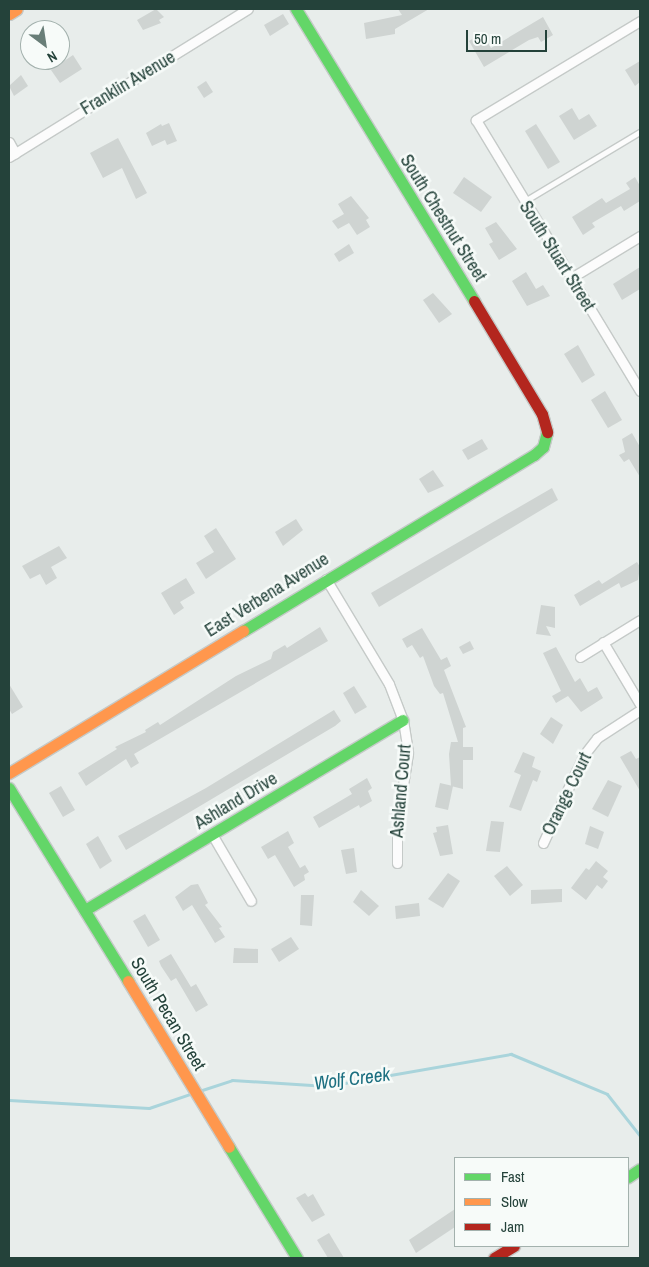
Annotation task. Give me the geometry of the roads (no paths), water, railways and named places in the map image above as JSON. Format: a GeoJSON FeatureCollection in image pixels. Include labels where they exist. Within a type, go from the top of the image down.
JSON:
{"type":"FeatureCollection","features":[{"type":"Feature","properties":{"kind":"street"},"geometry":{"type":"LineString","coordinates":[[9,14],[17,9]]}},
{"type":"Feature","properties":{"kind":"street","name":"Franklin Avenue"},"geometry":{"type":"LineString","coordinates":[[12,155],[248,9]]}},
{"type":"Feature","properties":{"kind":"street","name":"South Chestnut Street"},"geometry":{"type":"LineString","coordinates":[[296,9],[542,414],[548,436],[543,447]]}},
{"type":"Feature","properties":{"kind":"street","name":"South Stuart Street"},"geometry":{"type":"LineString","coordinates":[[640,21],[476,120],[640,391]]}},
{"type":"Feature","properties":{"kind":"street"},"geometry":{"type":"LineString","coordinates":[[9,142],[12,155]]}},
{"type":"Feature","properties":{"kind":"street"},"geometry":{"type":"LineString","coordinates":[[571,278],[640,236]]}},
{"type":"Feature","properties":{"kind":"street","name":"East Verbena Avenue"},"geometry":{"type":"LineString","coordinates":[[9,773],[543,447]]}},
{"type":"Feature","properties":{"kind":"street","name":"Ashland Court"},"geometry":{"type":"LineString","coordinates":[[326,579],[389,684],[403,720],[408,753],[397,824],[397,863]]}},
{"type":"Feature","properties":{"kind":"street"},"geometry":{"type":"LineString","coordinates":[[580,657],[640,620]]}},
{"type":"Feature","properties":{"kind":"street"},"geometry":{"type":"LineString","coordinates":[[603,642],[640,704]]}},
{"type":"Feature","properties":{"kind":"street","name":"Orange Court"},"geometry":{"type":"LineString","coordinates":[[543,844],[588,750],[596,738],[640,710]]}},
{"type":"Feature","properties":{"kind":"street","name":"Ashland Drive"},"geometry":{"type":"LineString","coordinates":[[85,910],[213,836],[403,720]]}},
{"type":"Feature","properties":{"kind":"street","name":"South Pecan Street"},"geometry":{"type":"LineString","coordinates":[[9,788],[297,1258]]}},
{"type":"Feature","properties":{"kind":"street"},"geometry":{"type":"LineString","coordinates":[[213,836],[250,901]]}},
{"type":"Feature","properties":{"kind":"street"},"geometry":{"type":"LineString","coordinates":[[629,1176],[640,1169]]}},
{"type":"Feature","properties":{"kind":"street"},"geometry":{"type":"LineString","coordinates":[[494,1258],[512,1247]]}},
{"type":"Feature","properties":{"kind":"lane"},"geometry":{"type":"LineString","coordinates":[[524,201],[640,132]]}},
{"type":"Feature","properties":{"kind":"waterway","name":"Wolf Creek"},"geometry":{"type":"LineString","coordinates":[[199,1091],[232,1080],[327,1086],[511,1054],[607,1094],[640,1136]]}},
{"type":"Feature","properties":{"kind":"waterway","name":"Wolf Creek"},"geometry":{"type":"LineString","coordinates":[[9,1100],[149,1108],[193,1093]]}}]}
